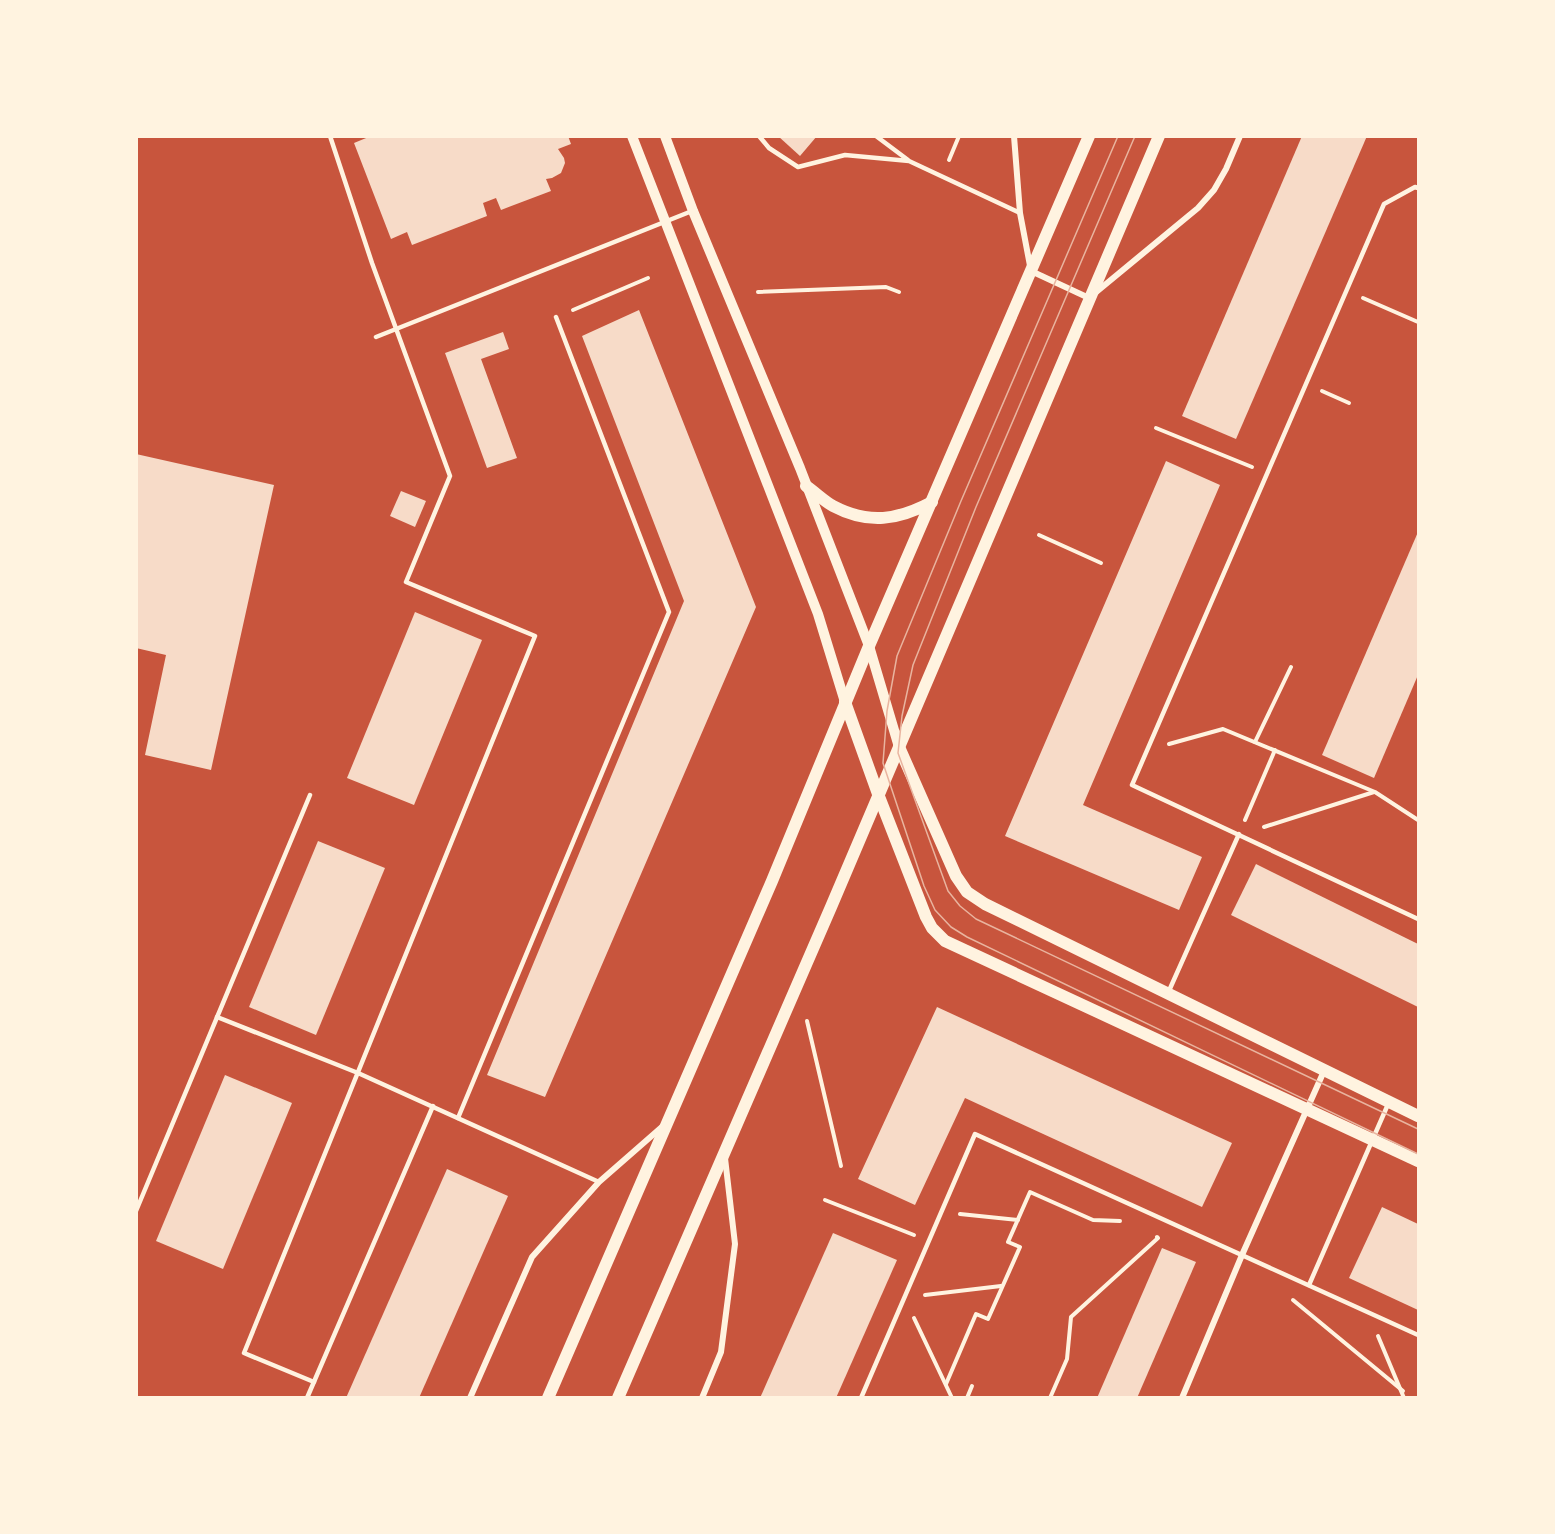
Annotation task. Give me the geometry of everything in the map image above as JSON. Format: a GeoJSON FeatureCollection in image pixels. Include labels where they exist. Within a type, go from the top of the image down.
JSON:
{"type":"FeatureCollection","features":[{"type":"Feature","properties":{"kind":"main road"},"geometry":{"type":"LineString","coordinates":[[548,1398],[772,881],[845,702],[1089,136]]}},
{"type":"Feature","properties":{"kind":"main road"},"geometry":{"type":"LineString","coordinates":[[618,1398],[1159,136]]}},
{"type":"Feature","properties":{"kind":"main road"},"geometry":{"type":"LineString","coordinates":[[806,486],[833,506],[861,516],[886,519],[910,514],[932,502]]}},
{"type":"Feature","properties":{"kind":"main road"},"geometry":{"type":"LineString","coordinates":[[845,702],[926,917],[932,928],[945,940],[1419,1161]]}},
{"type":"Feature","properties":{"kind":"main road"},"geometry":{"type":"LineString","coordinates":[[899,747],[956,876],[966,892],[985,904],[1419,1116]]}},
{"type":"Feature","properties":{"kind":"street"},"geometry":{"type":"LineString","coordinates":[[632,136],[818,614],[845,702]]}},
{"type":"Feature","properties":{"kind":"street"},"geometry":{"type":"LineString","coordinates":[[664,136],[869,646],[899,747]]}},
{"type":"Feature","properties":{"kind":"street"},"geometry":{"type":"LineString","coordinates":[[1014,136],[1020,213],[1031,271],[1089,298],[1198,208],[1214,190],[1240,136]]}},
{"type":"Feature","properties":{"kind":"street"},"geometry":{"type":"LineString","coordinates":[[1182,1398],[1242,1255],[1324,1071]]}},
{"type":"Feature","properties":{"kind":"street"},"geometry":{"type":"LineString","coordinates":[[470,1398],[532,1257],[598,1182],[668,1121]]}},
{"type":"Feature","properties":{"kind":"street"},"geometry":{"type":"LineString","coordinates":[[702,1398],[721,1352],[735,1244],[724,1152]]}},
{"type":"Feature","properties":{"kind":"lane"},"geometry":{"type":"LineString","coordinates":[[314,1382],[244,1353],[535,636],[406,582],[450,476],[396,330],[330,136]]}},
{"type":"Feature","properties":{"kind":"lane"},"geometry":{"type":"LineString","coordinates":[[759,136],[769,148],[798,167],[845,155],[909,161]]}},
{"type":"Feature","properties":{"kind":"lane"},"geometry":{"type":"LineString","coordinates":[[870,136],[879,138],[909,161],[1020,213]]}},
{"type":"Feature","properties":{"kind":"lane"},"geometry":{"type":"LineString","coordinates":[[1419,188],[1415,187],[1384,204],[1132,785],[1419,919]]}},
{"type":"Feature","properties":{"kind":"lane"},"geometry":{"type":"LineString","coordinates":[[376,337],[693,211]]}},
{"type":"Feature","properties":{"kind":"lane"},"geometry":{"type":"LineString","coordinates":[[458,1118],[669,612],[556,317]]}},
{"type":"Feature","properties":{"kind":"lane"},"geometry":{"type":"LineString","coordinates":[[136,1211],[310,795]]}},
{"type":"Feature","properties":{"kind":"lane"},"geometry":{"type":"LineString","coordinates":[[1167,993],[1239,834]]}},
{"type":"Feature","properties":{"kind":"lane"},"geometry":{"type":"LineString","coordinates":[[217,1017],[358,1073],[598,1182]]}},
{"type":"Feature","properties":{"kind":"lane"},"geometry":{"type":"LineString","coordinates":[[1310,1286],[1389,1102]]}},
{"type":"Feature","properties":{"kind":"lane"},"geometry":{"type":"LineString","coordinates":[[308,1398],[433,1106]]}},
{"type":"Feature","properties":{"kind":"lane"},"geometry":{"type":"LineString","coordinates":[[861,1398],[975,1134],[1419,1335]]}},
{"type":"Feature","properties":{"kind":"path"},"geometry":{"type":"LineString","coordinates":[[948,164],[959,136]]}},
{"type":"Feature","properties":{"kind":"path"},"geometry":{"type":"LineString","coordinates":[[556,317],[648,278]]}},
{"type":"Feature","properties":{"kind":"path"},"geometry":{"type":"LineString","coordinates":[[758,291],[886,287],[899,292]]}},
{"type":"Feature","properties":{"kind":"path"},"geometry":{"type":"LineString","coordinates":[[1346,290],[1419,322]]}},
{"type":"Feature","properties":{"kind":"path"},"geometry":{"type":"LineString","coordinates":[[1305,384],[1349,403]]}},
{"type":"Feature","properties":{"kind":"path"},"geometry":{"type":"LineString","coordinates":[[1156,428],[1267,473]]}},
{"type":"Feature","properties":{"kind":"path"},"geometry":{"type":"LineString","coordinates":[[1039,535],[1101,563]]}},
{"type":"Feature","properties":{"kind":"path"},"geometry":{"type":"LineString","coordinates":[[1255,742],[1291,667]]}},
{"type":"Feature","properties":{"kind":"path"},"geometry":{"type":"LineString","coordinates":[[1147,749],[1223,729],[1375,792],[1419,820]]}},
{"type":"Feature","properties":{"kind":"path"},"geometry":{"type":"LineString","coordinates":[[1239,834],[1275,750]]}},
{"type":"Feature","properties":{"kind":"path"},"geometry":{"type":"LineString","coordinates":[[1239,834],[1375,792]]}},
{"type":"Feature","properties":{"kind":"path"},"geometry":{"type":"LineString","coordinates":[[810,1013],[807,1022],[841,1166]]}},
{"type":"Feature","properties":{"kind":"path"},"geometry":{"type":"LineString","coordinates":[[946,1383],[976,1314],[988,1320],[1020,1247],[1008,1242],[1030,1192],[1094,1220],[1124,1221]]}},
{"type":"Feature","properties":{"kind":"path"},"geometry":{"type":"LineString","coordinates":[[825,1200],[929,1241]]}},
{"type":"Feature","properties":{"kind":"path"},"geometry":{"type":"LineString","coordinates":[[942,1212],[1018,1220]]}},
{"type":"Feature","properties":{"kind":"path"},"geometry":{"type":"LineString","coordinates":[[1050,1398],[1067,1359],[1071,1317],[1158,1239],[1154,1222],[1172,1223]]}},
{"type":"Feature","properties":{"kind":"path"},"geometry":{"type":"LineString","coordinates":[[1286,1275],[1288,1295],[1403,1391]]}},
{"type":"Feature","properties":{"kind":"path"},"geometry":{"type":"LineString","coordinates":[[952,1398],[905,1297],[1002,1286]]}},
{"type":"Feature","properties":{"kind":"path"},"geometry":{"type":"LineString","coordinates":[[1366,1311],[1403,1391],[1404,1398]]}},
{"type":"Feature","properties":{"kind":"path"},"geometry":{"type":"LineString","coordinates":[[967,1398],[972,1386]]}},
{"type":"Feature","properties":{"kind":"building"},"geometry":{"type":"Polygon","coordinates":[[[371,136],[568,136],[571,144],[558,149],[565,163],[561,173],[546,179],[551,191],[501,210],[496,198],[483,203],[487,216],[412,245],[407,232],[391,239],[354,143],[371,136]]]}},
{"type":"Feature","properties":{"kind":"building"},"geometry":{"type":"Polygon","coordinates":[[[778,136],[817,136],[800,156],[778,136]]]}},
{"type":"Feature","properties":{"kind":"building"},"geometry":{"type":"Polygon","coordinates":[[[1302,136],[1367,136],[1236,439],[1182,416],[1302,136]]]}},
{"type":"Feature","properties":{"kind":"building"},"geometry":{"type":"Polygon","coordinates":[[[639,310],[756,607],[545,1097],[487,1075],[684,601],[582,336],[639,310]]]}},
{"type":"Feature","properties":{"kind":"building"},"geometry":{"type":"Polygon","coordinates":[[[503,332],[509,349],[481,359],[517,458],[487,468],[445,353],[503,332]]]}},
{"type":"Feature","properties":{"kind":"building"},"geometry":{"type":"Polygon","coordinates":[[[136,454],[274,485],[211,770],[145,755],[166,655],[136,648],[136,454]]]}},
{"type":"Feature","properties":{"kind":"building"},"geometry":{"type":"Polygon","coordinates":[[[1166,461],[1220,485],[1083,805],[1202,857],[1179,910],[1005,836],[1166,461]]]}},
{"type":"Feature","properties":{"kind":"building"},"geometry":{"type":"Polygon","coordinates":[[[401,491],[426,501],[415,527],[390,516],[401,491]]]}},
{"type":"Feature","properties":{"kind":"building"},"geometry":{"type":"Polygon","coordinates":[[[1418,532],[1418,675],[1374,778],[1322,755],[1418,532]]]}},
{"type":"Feature","properties":{"kind":"building"},"geometry":{"type":"Polygon","coordinates":[[[415,612],[482,640],[414,805],[347,778],[415,612]]]}},
{"type":"Feature","properties":{"kind":"building"},"geometry":{"type":"Polygon","coordinates":[[[318,841],[385,868],[316,1035],[249,1007],[318,841]]]}},
{"type":"Feature","properties":{"kind":"building"},"geometry":{"type":"Polygon","coordinates":[[[1256,864],[1418,944],[1418,1007],[1231,915],[1256,864]]]}},
{"type":"Feature","properties":{"kind":"building"},"geometry":{"type":"Polygon","coordinates":[[[937,1007],[1232,1143],[1202,1207],[965,1098],[915,1205],[858,1179],[937,1007]]]}},
{"type":"Feature","properties":{"kind":"building"},"geometry":{"type":"Polygon","coordinates":[[[225,1075],[292,1103],[223,1269],[156,1241],[225,1075]]]}},
{"type":"Feature","properties":{"kind":"building"},"geometry":{"type":"Polygon","coordinates":[[[447,1169],[508,1196],[419,1398],[346,1398],[447,1169]]]}},
{"type":"Feature","properties":{"kind":"building"},"geometry":{"type":"Polygon","coordinates":[[[1382,1207],[1418,1224],[1418,1310],[1349,1278],[1382,1207]]]}},
{"type":"Feature","properties":{"kind":"building"},"geometry":{"type":"Polygon","coordinates":[[[833,1233],[897,1260],[836,1398],[760,1398],[833,1233]]]}},
{"type":"Feature","properties":{"kind":"building"},"geometry":{"type":"Polygon","coordinates":[[[1162,1248],[1196,1262],[1137,1398],[1097,1398],[1162,1248]]]}},
{"type":"Feature","properties":{"kind":"tram line"},"geometry":{"type":"LineString","coordinates":[[1118,136],[897,656],[887,711],[883,763],[924,886],[935,910],[951,927],[967,937],[1418,1154]]}},
{"type":"Feature","properties":{"kind":"tram line"},"geometry":{"type":"LineString","coordinates":[[1135,136],[976,507],[913,665],[902,716],[898,753],[948,891],[960,906],[976,919],[1418,1129]]}}]}
